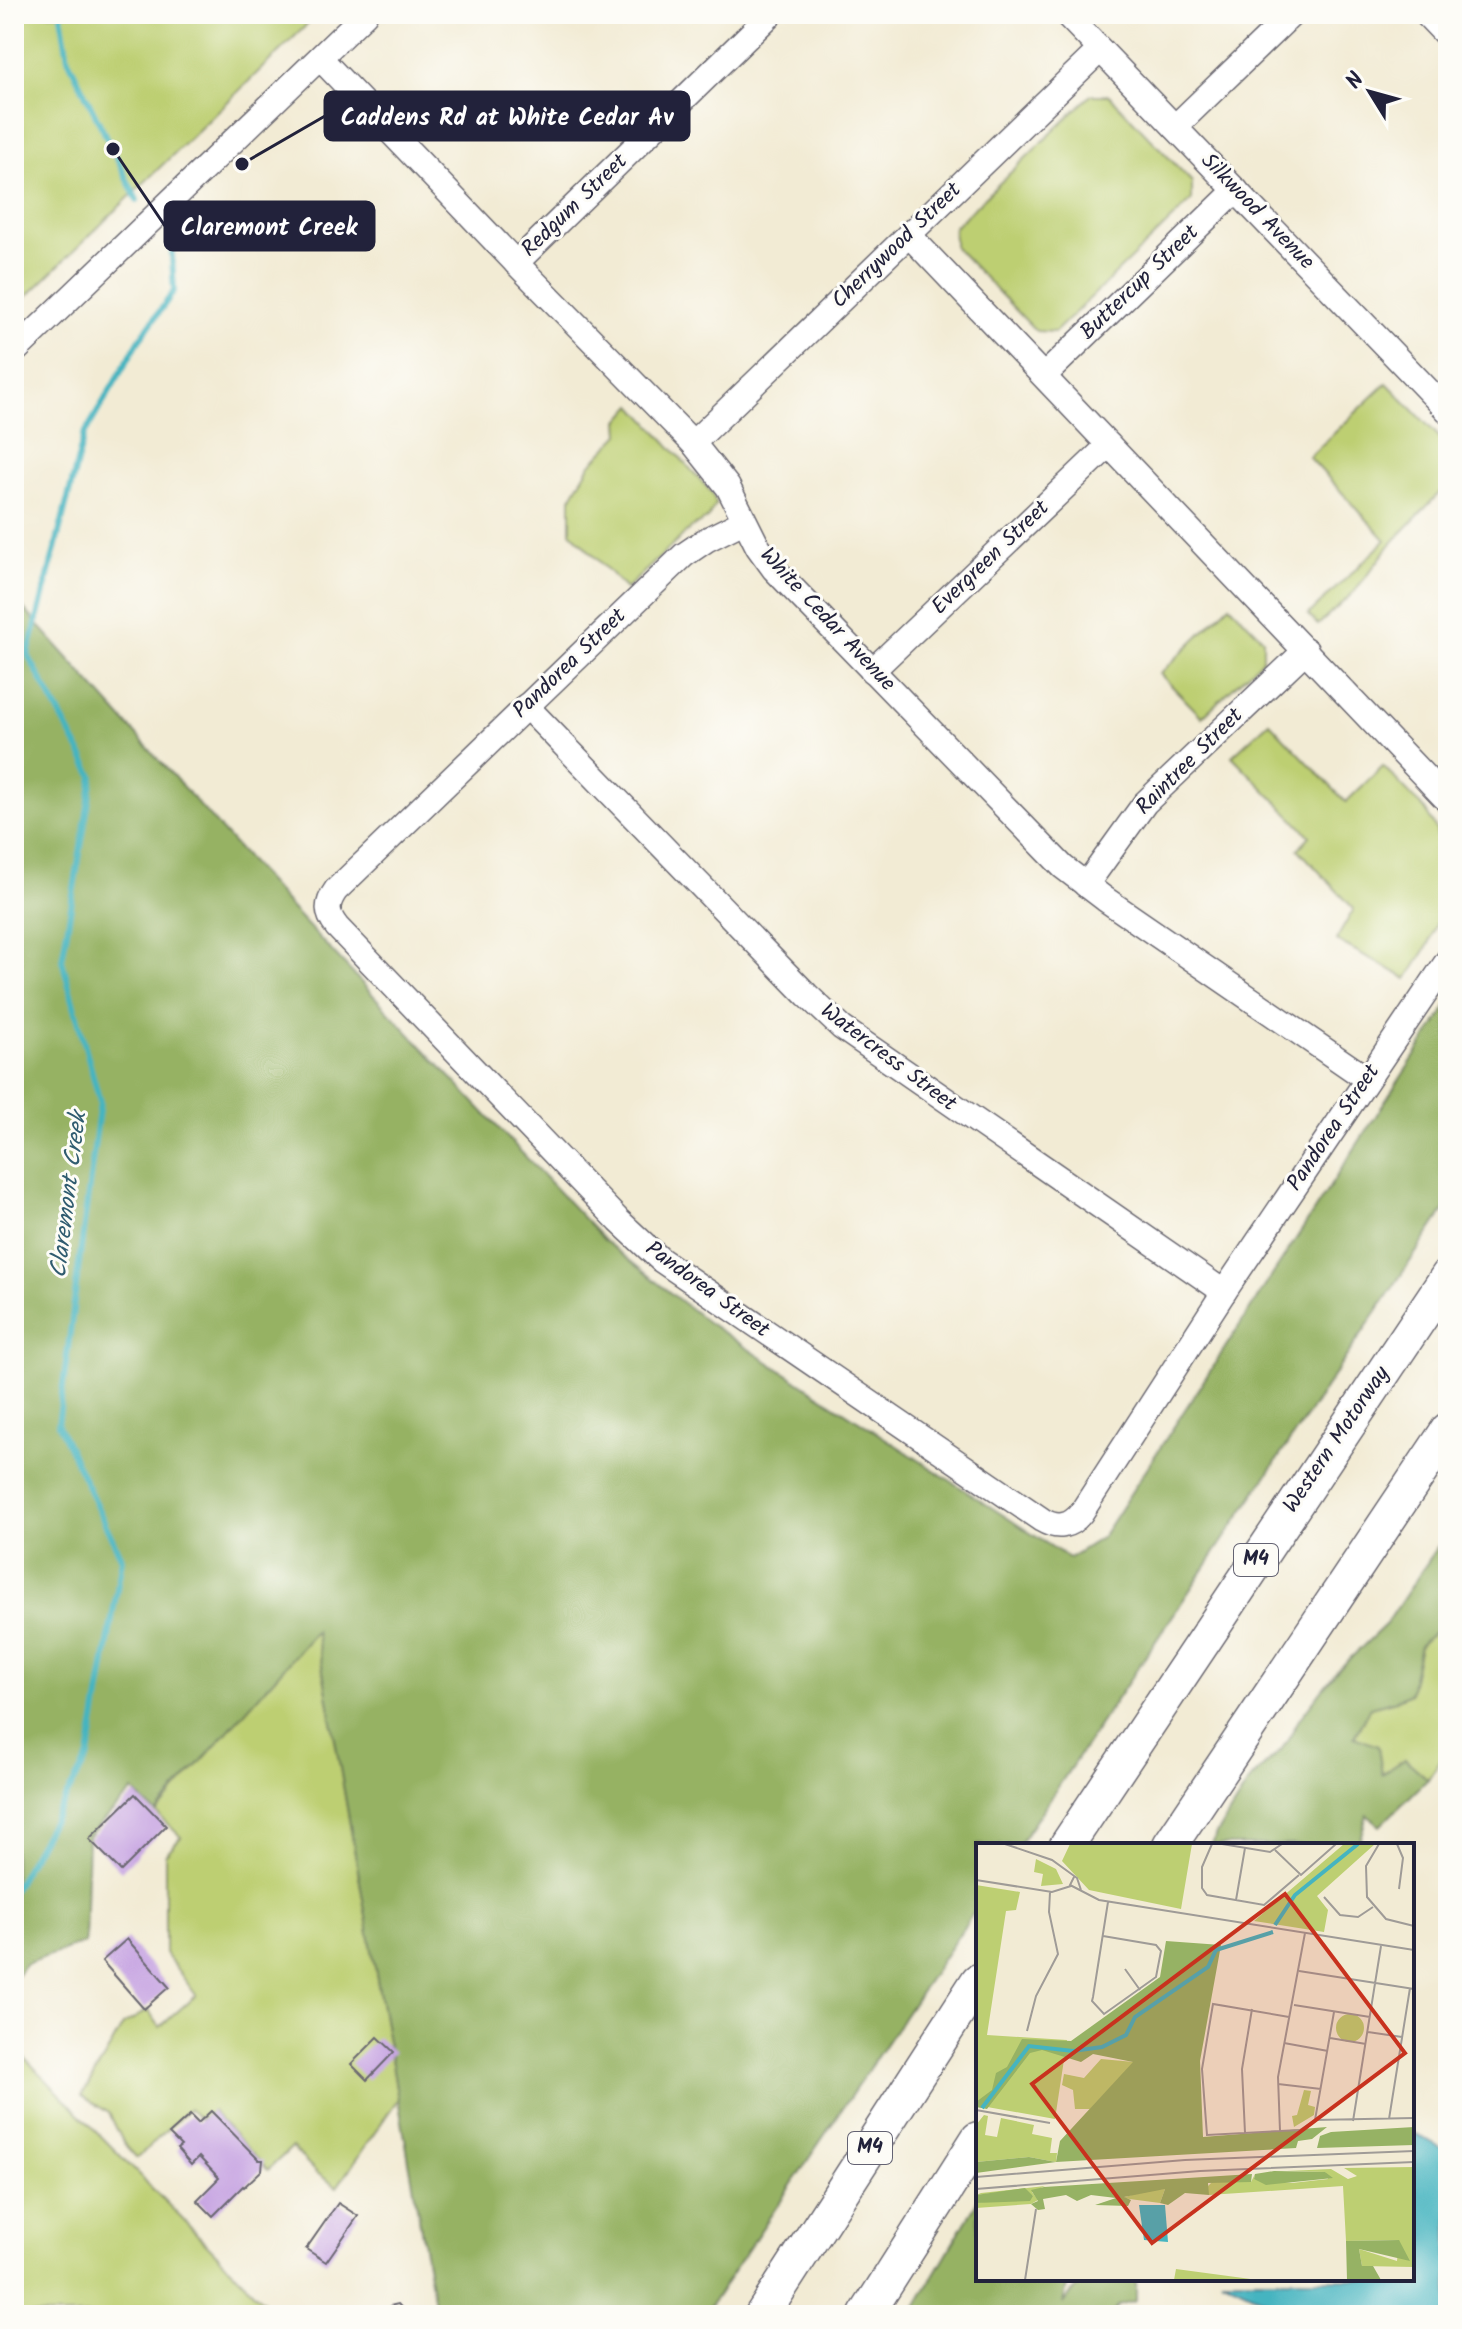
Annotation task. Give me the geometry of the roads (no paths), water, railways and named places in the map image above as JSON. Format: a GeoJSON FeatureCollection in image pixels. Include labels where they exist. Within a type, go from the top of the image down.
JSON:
{"type":"FeatureCollection","features":[{"type":"Feature","properties":{"kind":"highway","name":"Western Motorway"},"geometry":{"type":"LineString","coordinates":[[1068,1843],[1448,1276]]}},
{"type":"Feature","properties":{"kind":"highway"},"geometry":{"type":"LineString","coordinates":[[1171,1843],[1448,1430]]}},
{"type":"Feature","properties":{"kind":"highway","name":"M4"},"geometry":{"type":"LineString","coordinates":[[762,2315],[976,1984]]}},
{"type":"Feature","properties":{"kind":"highway"},"geometry":{"type":"LineString","coordinates":[[866,2315],[976,2142]]}},
{"type":"Feature","properties":{"kind":"street"},"geometry":{"type":"LineString","coordinates":[[14,352],[365,14]]}},
{"type":"Feature","properties":{"kind":"street","name":"Redgum Street"},"geometry":{"type":"LineString","coordinates":[[516,263],[771,14]]}},
{"type":"Feature","properties":{"kind":"street","name":"Silkwood Avenue"},"geometry":{"type":"LineString","coordinates":[[1066,14],[1448,411]]}},
{"type":"Feature","properties":{"kind":"street"},"geometry":{"type":"LineString","coordinates":[[1175,127],[1292,14]]}},
{"type":"Feature","properties":{"kind":"street"},"geometry":{"type":"LineString","coordinates":[[1426,14],[1448,37]]}},
{"type":"Feature","properties":{"kind":"street","name":"Cherrywood Street"},"geometry":{"type":"LineString","coordinates":[[693,443],[1100,50]]}},
{"type":"Feature","properties":{"kind":"street","name":"White Cedar Avenue"},"geometry":{"type":"LineString","coordinates":[[320,58],[693,443],[720,476],[771,565],[1046,851],[1086,885],[1367,1079]]}},
{"type":"Feature","properties":{"kind":"street","name":"Buttercup Street"},"geometry":{"type":"LineString","coordinates":[[1044,376],[1236,190]]}},
{"type":"Feature","properties":{"kind":"street"},"geometry":{"type":"LineString","coordinates":[[909,235],[1448,801]]}},
{"type":"Feature","properties":{"kind":"street","name":"Evergreen Street"},"geometry":{"type":"LineString","coordinates":[[872,671],[1109,445]]}},
{"type":"Feature","properties":{"kind":"street","name":"Pandorea Street"},"geometry":{"type":"LineString","coordinates":[[744,521],[684,555],[336,890],[329,900],[329,914],[358,950],[619,1221],[661,1260],[1042,1520],[1057,1526],[1070,1524],[1081,1513],[1224,1292],[1448,960]]}},
{"type":"Feature","properties":{"kind":"street","name":"Raintree Street"},"geometry":{"type":"LineString","coordinates":[[1086,885],[1145,803],[1306,650]]}},
{"type":"Feature","properties":{"kind":"street","name":"Watercress Street"},"geometry":{"type":"LineString","coordinates":[[526,706],[842,1028],[1224,1292]]}},
{"type":"Feature","properties":{"kind":"water"},"geometry":{"type":"Polygon","coordinates":[[[1414,2133],[1448,2151],[1448,2315],[1297,2315],[1225,2281],[1414,2281],[1414,2133]]]}},
{"type":"Feature","properties":{"kind":"waterway","name":"Claremont Creek"},"geometry":{"type":"LineString","coordinates":[[61,14],[68,59],[137,200]]}},
{"type":"Feature","properties":{"kind":"waterway","name":"Claremont Creek"},"geometry":{"type":"LineString","coordinates":[[14,1889],[89,1756],[122,1559],[58,1425],[100,1102],[62,960],[93,776],[28,655],[84,435],[140,339],[174,291],[171,238]]}},
{"type":"Feature","properties":{"kind":"place","name":"Claremont Creek"},"geometry":{"type":"Point","coordinates":[113,149]}},
{"type":"Feature","properties":{"kind":"place","name":"Caddens Rd at White Cedar Av"},"geometry":{"type":"Point","coordinates":[242,164]}}]}
